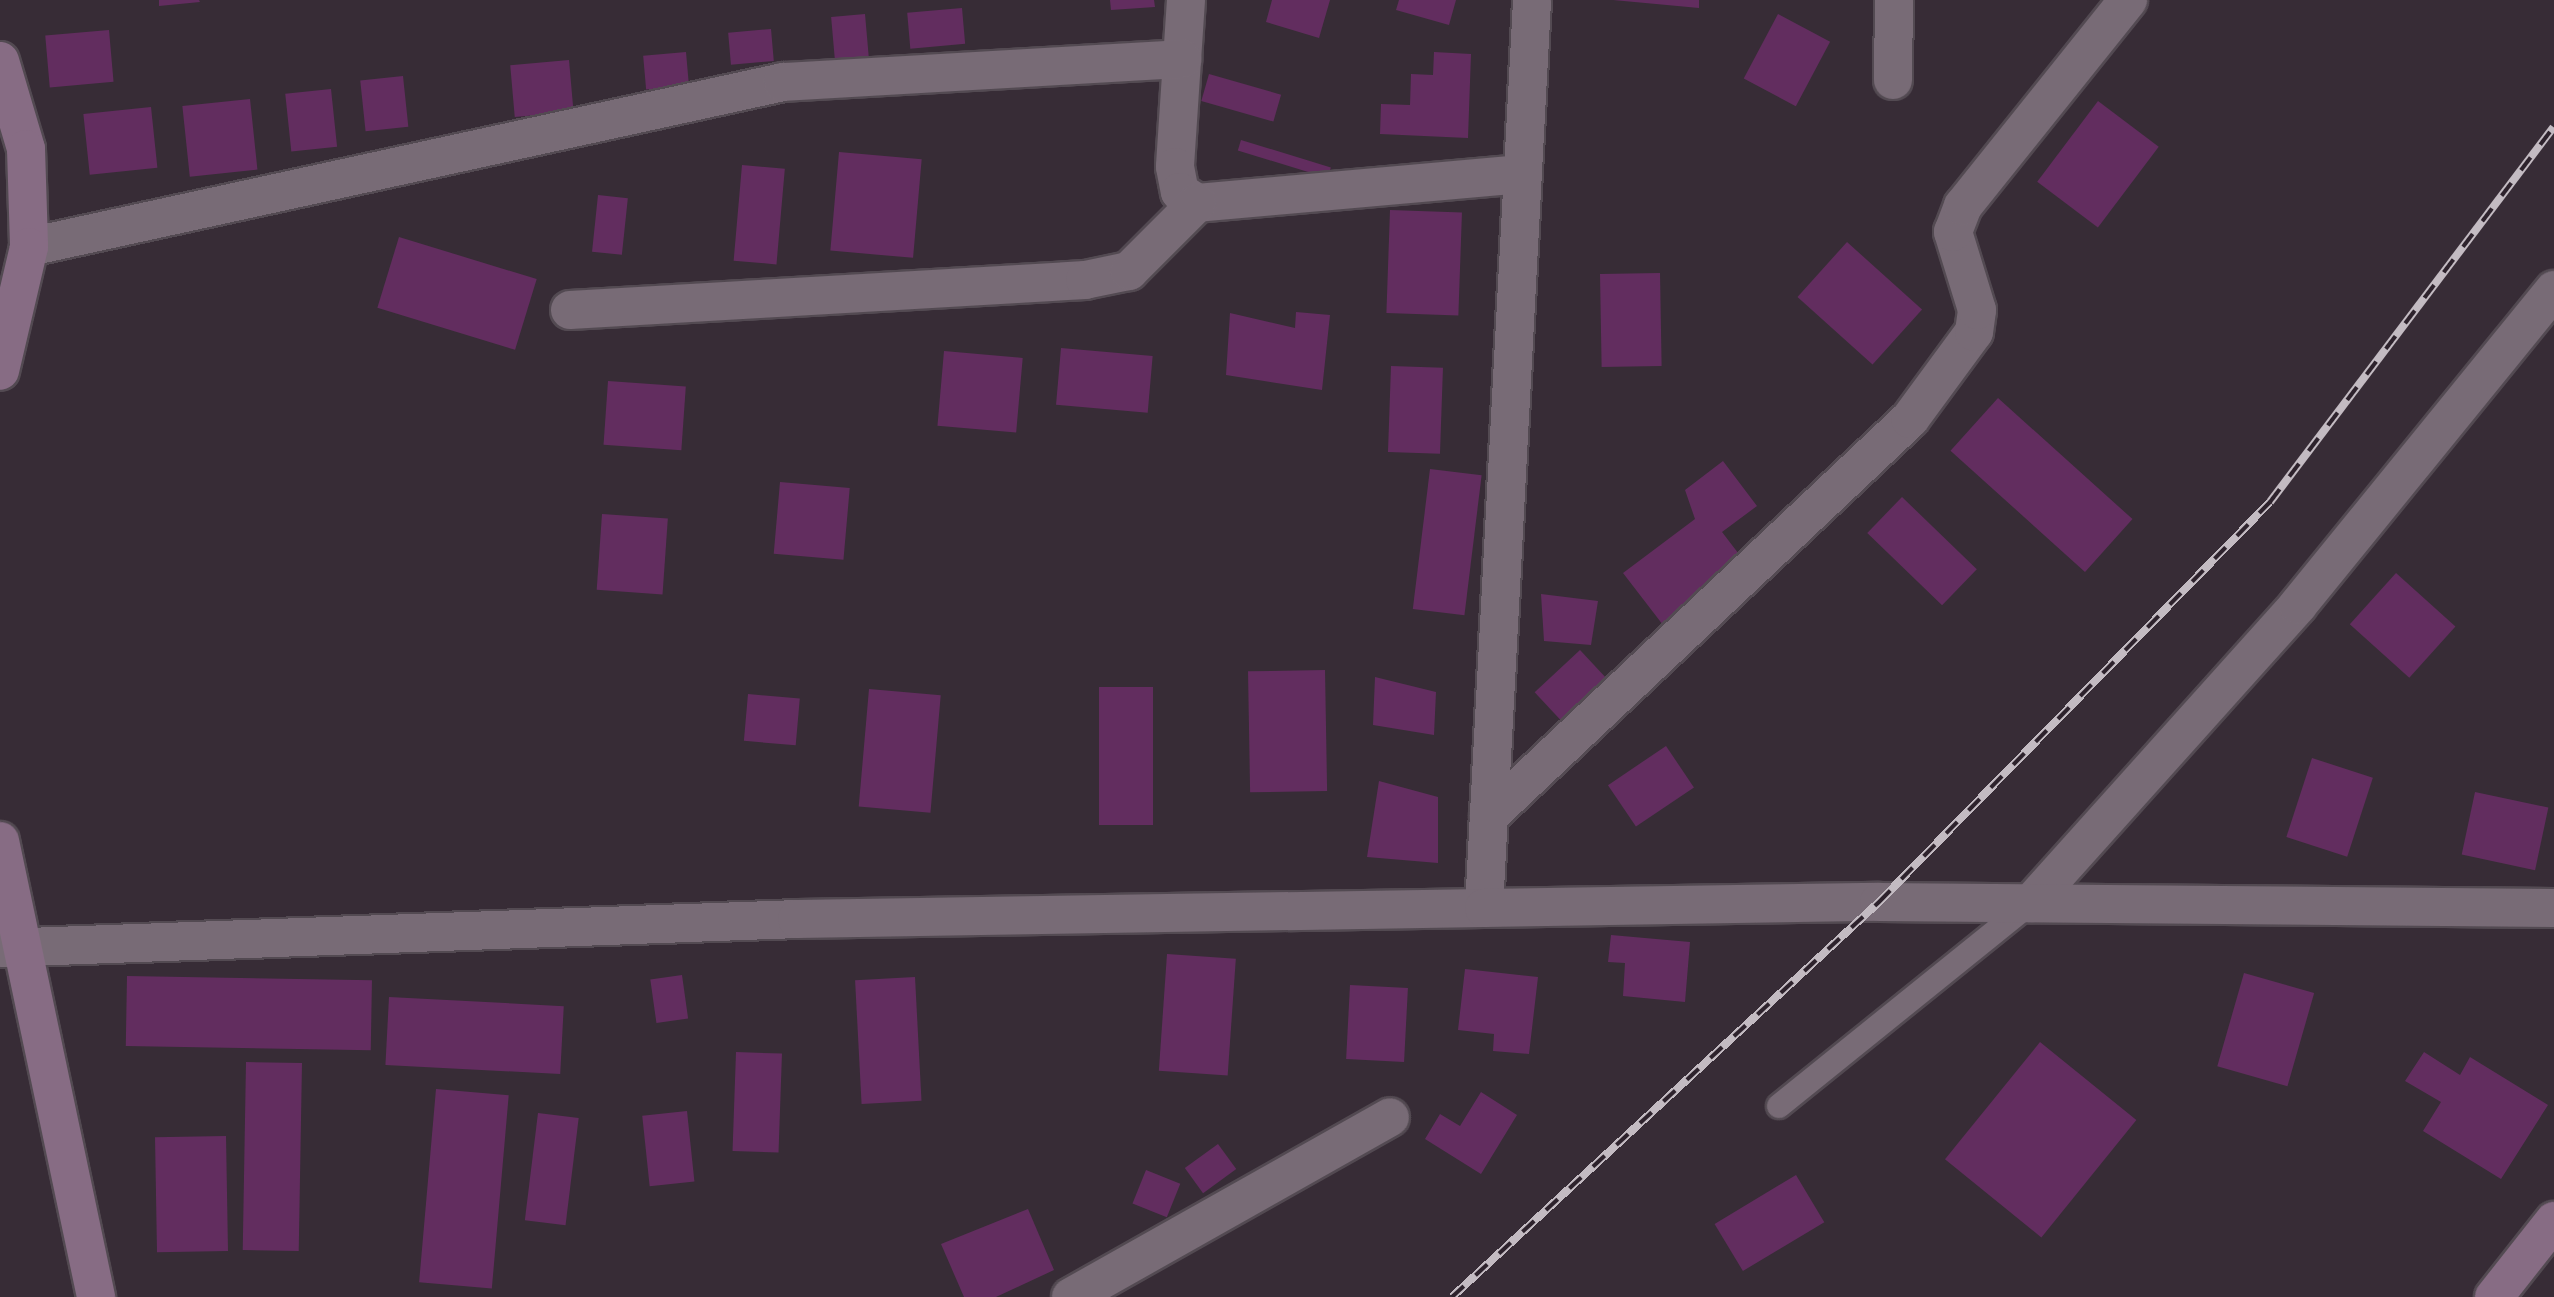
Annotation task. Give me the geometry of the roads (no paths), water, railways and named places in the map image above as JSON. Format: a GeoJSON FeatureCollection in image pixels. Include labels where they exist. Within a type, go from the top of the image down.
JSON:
{"type":"FeatureCollection","features":[{"type":"Feature","properties":{"kind":"street"},"geometry":{"type":"LineString","coordinates":[[1186,0],[1175,167],[1180,192],[1197,203],[1523,174]]}},
{"type":"Feature","properties":{"kind":"street"},"geometry":{"type":"LineString","coordinates":[[1484,908],[1532,0]]}},
{"type":"Feature","properties":{"kind":"street"},"geometry":{"type":"LineString","coordinates":[[1893,80],[1894,0]]}},
{"type":"Feature","properties":{"kind":"street"},"geometry":{"type":"LineString","coordinates":[[1489,816],[1910,419],[1974,332],[1977,310],[1953,232],[1963,206],[2128,0]]}},
{"type":"Feature","properties":{"kind":"street"},"geometry":{"type":"LineString","coordinates":[[29,247],[783,82],[1182,59]]}},
{"type":"Feature","properties":{"kind":"street"},"geometry":{"type":"LineString","coordinates":[[0,61],[26,149],[29,247],[0,371]]}},
{"type":"Feature","properties":{"kind":"street"},"geometry":{"type":"LineString","coordinates":[[570,310],[1085,280],[1129,271],[1197,203]]}},
{"type":"Feature","properties":{"kind":"street"},"geometry":{"type":"LineString","coordinates":[[2031,903],[2298,605],[2554,290]]}},
{"type":"Feature","properties":{"kind":"street"},"geometry":{"type":"LineString","coordinates":[[0,841],[10,948],[96,1297]]}},
{"type":"Feature","properties":{"kind":"street"},"geometry":{"type":"LineString","coordinates":[[10,948],[797,919],[1484,908],[2031,903],[2554,908]]}},
{"type":"Feature","properties":{"kind":"street"},"geometry":{"type":"LineString","coordinates":[[1070,1297],[1390,1117]]}},
{"type":"Feature","properties":{"kind":"street"},"geometry":{"type":"LineString","coordinates":[[2494,1297],[2554,1221]]}},
{"type":"Feature","properties":{"kind":"lane"},"geometry":{"type":"LineString","coordinates":[[1779,1106],[2031,903]]}},
{"type":"Feature","properties":{"kind":"railway"},"geometry":{"type":"LineString","coordinates":[[1452,1297],[1879,902],[2270,502],[2554,127]]}}]}
